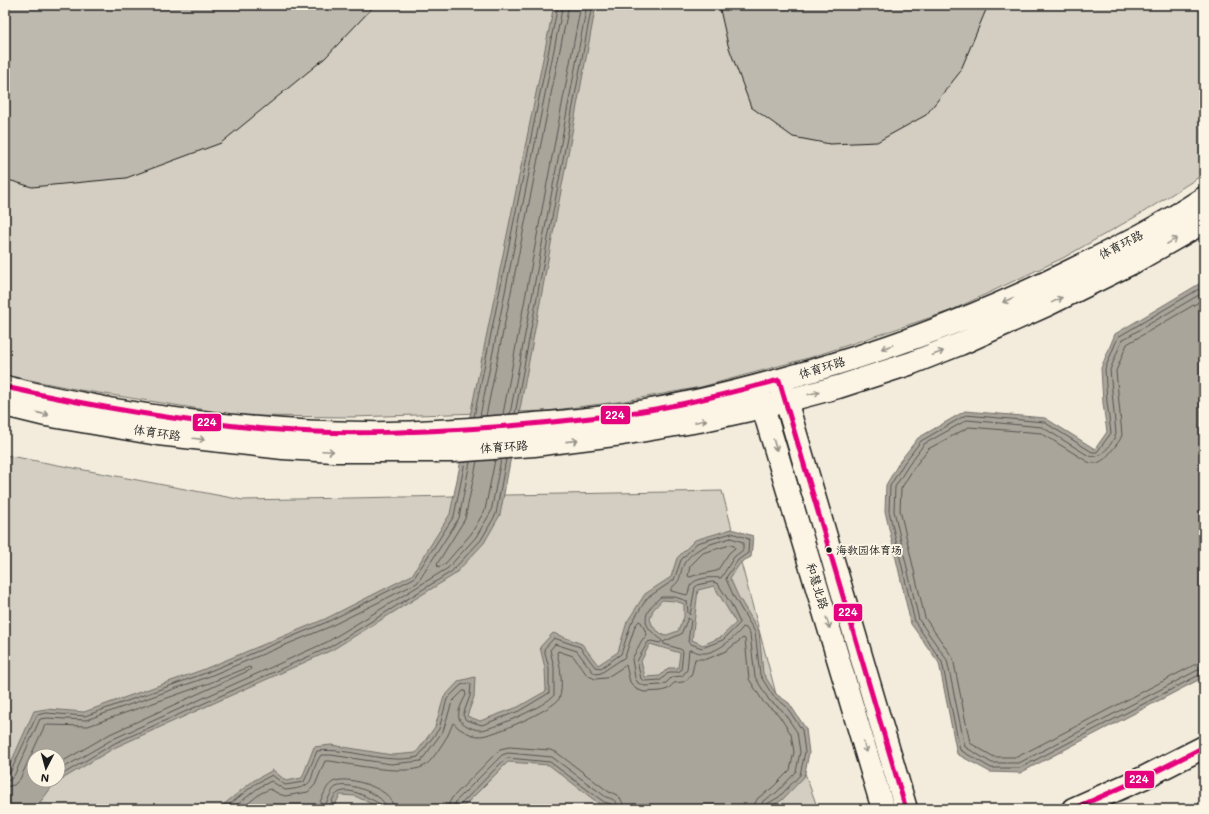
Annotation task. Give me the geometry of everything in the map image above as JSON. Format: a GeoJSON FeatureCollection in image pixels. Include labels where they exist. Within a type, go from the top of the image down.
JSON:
{"type":"FeatureCollection","features":[{"type":"Feature","properties":{"kind":"main road","name":"体育环路"},"geometry":{"type":"LineString","coordinates":[[5,405],[46,415],[158,434],[283,448],[334,451],[454,440],[534,435],[586,439],[654,429],[763,407],[782,390],[866,354],[947,325],[1043,285],[1127,243],[1204,198]]}},
{"type":"Feature","properties":{"kind":"main road","name":"体育环路"},"geometry":{"type":"LineString","coordinates":[[534,435],[581,420],[649,410],[719,396],[757,386],[782,390],[838,387],[876,375],[912,363],[1006,325],[1134,262],[1204,222]]}},
{"type":"Feature","properties":{"kind":"main road","name":"和慧北路"},"geometry":{"type":"LineString","coordinates":[[757,386],[883,809]]}},
{"type":"Feature","properties":{"kind":"main road","name":"体育环路"},"geometry":{"type":"LineString","coordinates":[[5,387],[80,403],[184,420],[266,429],[454,440]]}},
{"type":"Feature","properties":{"kind":"main road","name":"和慧北路"},"geometry":{"type":"LineString","coordinates":[[782,390],[906,809]]}},
{"type":"Feature","properties":{"kind":"main road"},"geometry":{"type":"LineString","coordinates":[[1073,809],[1204,747]]}},
{"type":"Feature","properties":{"kind":"main road"},"geometry":{"type":"LineString","coordinates":[[1102,809],[1139,793],[1204,760]]}},
{"type":"Feature","properties":{"kind":"shaded area"},"geometry":{"type":"Polygon","coordinates":[[[5,5],[1204,5],[1204,174],[1142,213],[1063,258],[950,311],[812,357],[701,387],[624,401],[547,411],[352,417],[244,416],[80,390],[5,375],[5,5]]]}},
{"type":"Feature","properties":{"kind":"shaded area"},"geometry":{"type":"Polygon","coordinates":[[[5,455],[243,500],[722,491],[776,694],[818,809],[5,809],[5,455]]]}},
{"type":"Feature","properties":{"kind":"water"},"geometry":{"type":"Polygon","coordinates":[[[554,5],[596,5],[500,515],[484,543],[454,575],[332,650],[116,747],[66,777],[66,748],[26,748],[26,788],[51,788],[35,809],[5,809],[5,776],[34,711],[46,709],[84,712],[202,670],[325,619],[412,575],[450,514],[554,5]]]}},
{"type":"Feature","properties":{"kind":"water"},"geometry":{"type":"Polygon","coordinates":[[[1204,281],[1204,677],[1020,773],[990,772],[957,754],[939,663],[911,624],[885,511],[886,485],[900,461],[918,438],[965,411],[1045,418],[1095,449],[1107,432],[1103,403],[1101,368],[1115,334],[1204,281]]]}},
{"type":"Feature","properties":{"kind":"water"},"geometry":{"type":"Polygon","coordinates":[[[732,529],[753,536],[751,557],[741,562],[730,578],[738,596],[759,631],[763,673],[776,694],[789,703],[806,729],[809,753],[804,777],[782,800],[767,809],[617,809],[602,806],[549,765],[508,762],[461,809],[382,809],[355,796],[340,795],[333,809],[218,809],[253,781],[273,770],[286,781],[302,778],[314,747],[331,745],[392,755],[416,753],[435,727],[444,697],[459,681],[475,677],[474,697],[467,716],[480,721],[518,707],[546,691],[545,668],[540,647],[553,633],[582,644],[598,665],[618,652],[627,622],[645,594],[671,577],[677,558],[695,540],[732,529]],[[714,586],[698,590],[692,640],[703,645],[721,637],[736,623],[714,586]],[[662,600],[653,610],[650,619],[653,627],[664,636],[678,631],[684,617],[684,604],[675,601],[662,600]],[[650,644],[641,661],[645,677],[660,676],[668,668],[678,668],[680,653],[650,644]]]}},
{"type":"Feature","properties":{"kind":"building"},"geometry":{"type":"Polygon","coordinates":[[[5,5],[375,5],[325,58],[221,143],[126,178],[32,187],[5,179],[5,5]]]}},
{"type":"Feature","properties":{"kind":"building"},"geometry":{"type":"Polygon","coordinates":[[[719,5],[988,5],[960,72],[926,115],[877,142],[830,144],[793,137],[751,107],[728,45],[719,5]]]}},
{"type":"Feature","properties":{"kind":"transit line","name":"224"},"geometry":{"type":"LineString","coordinates":[[5,387],[102,407],[199,422],[265,429],[356,433],[478,428],[596,418],[682,404],[779,380],[906,809]]}},
{"type":"Feature","properties":{"kind":"transit line","name":"224"},"geometry":{"type":"LineString","coordinates":[[1073,809],[1143,778],[1204,747]]}},
{"type":"Feature","properties":{"kind":"place","name":"海教园体育场"},"geometry":{"type":"Point","coordinates":[829,550]}}]}
